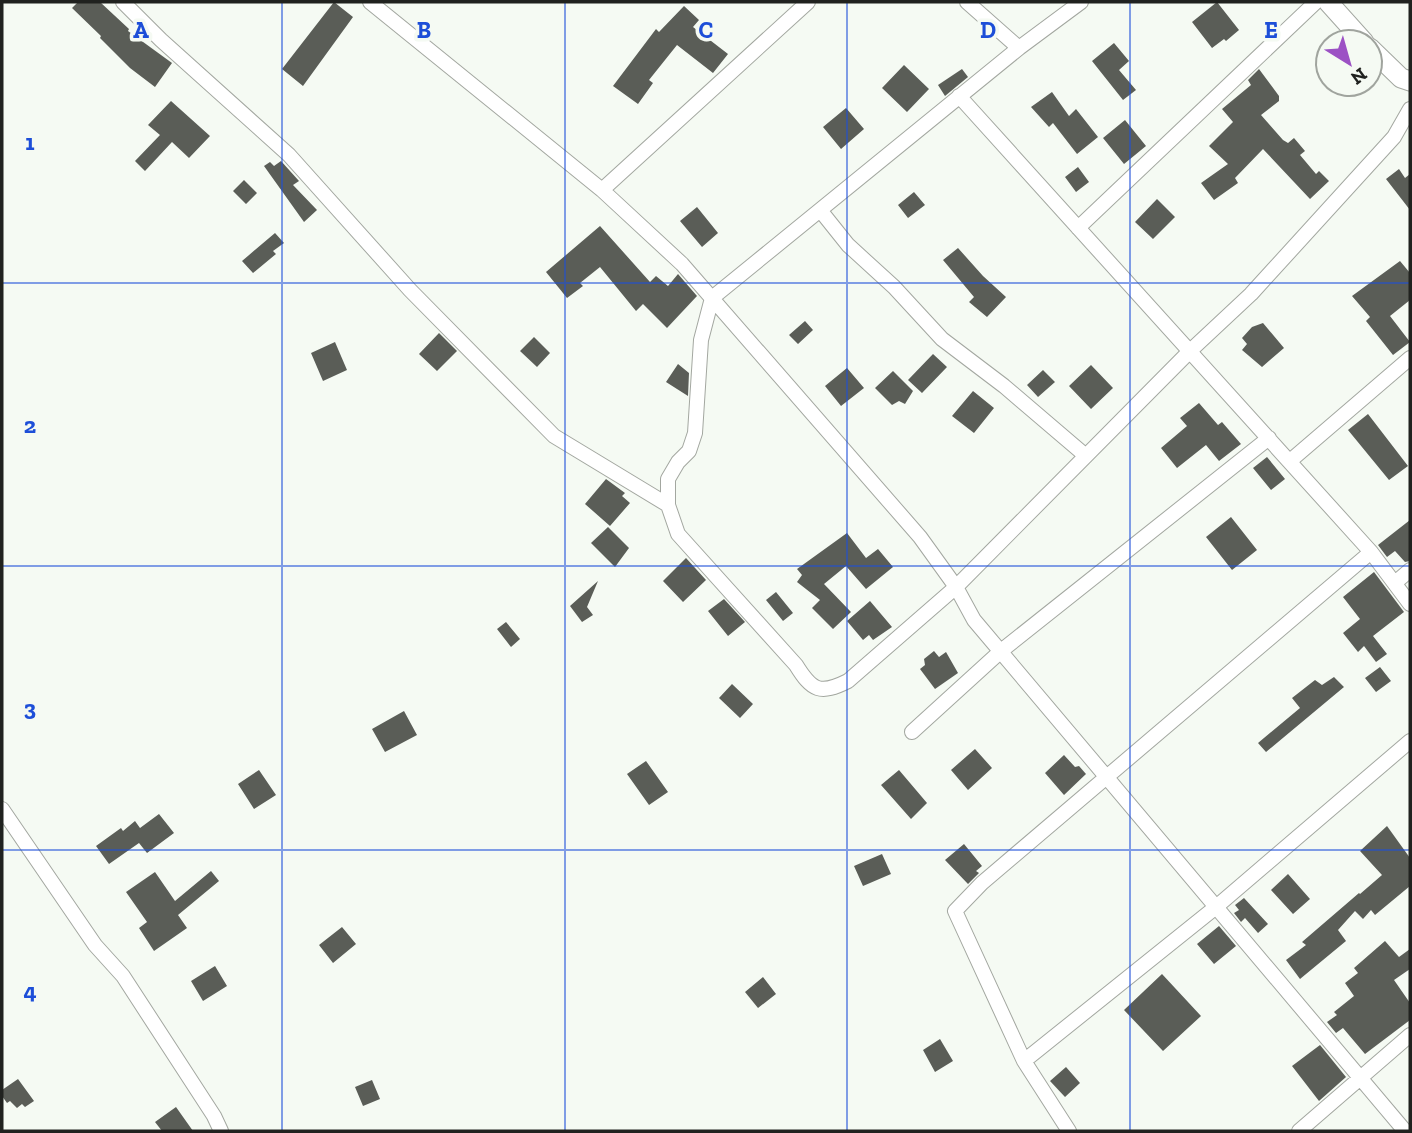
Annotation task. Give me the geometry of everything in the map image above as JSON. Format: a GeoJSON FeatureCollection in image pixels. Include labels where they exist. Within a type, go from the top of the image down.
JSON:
{"type":"FeatureCollection","features":[{"type":"Feature","properties":{"kind":"street"},"geometry":{"type":"LineString","coordinates":[[123,2],[161,40],[289,155],[410,290],[554,436],[668,505]]}},
{"type":"Feature","properties":{"kind":"street"},"geometry":{"type":"LineString","coordinates":[[370,2],[602,190],[682,264],[920,537],[956,587],[974,620],[1405,1131]]}},
{"type":"Feature","properties":{"kind":"street"},"geometry":{"type":"LineString","coordinates":[[602,190],[808,2]]}},
{"type":"Feature","properties":{"kind":"street"},"geometry":{"type":"LineString","coordinates":[[967,2],[1019,48]]}},
{"type":"Feature","properties":{"kind":"street"},"geometry":{"type":"LineString","coordinates":[[1081,2],[1019,48],[712,298],[701,340],[695,433],[689,451],[678,462],[668,479],[668,505],[678,534],[796,665],[808,684],[823,690],[848,681],[956,587],[1269,275],[1394,136],[1410,109]]}},
{"type":"Feature","properties":{"kind":"street"},"geometry":{"type":"LineString","coordinates":[[1078,228],[1316,2]]}},
{"type":"Feature","properties":{"kind":"street"},"geometry":{"type":"LineString","coordinates":[[1328,2],[1351,28]]}},
{"type":"Feature","properties":{"kind":"street"},"geometry":{"type":"LineString","coordinates":[[1384,62],[1401,78],[1410,82]]}},
{"type":"Feature","properties":{"kind":"street"},"geometry":{"type":"LineString","coordinates":[[960,96],[1371,552],[1410,604]]}},
{"type":"Feature","properties":{"kind":"street"},"geometry":{"type":"LineString","coordinates":[[820,210],[848,246],[894,287],[942,339],[979,365],[1086,456]]}},
{"type":"Feature","properties":{"kind":"street"},"geometry":{"type":"LineString","coordinates":[[1290,461],[1410,358]]}},
{"type":"Feature","properties":{"kind":"street"},"geometry":{"type":"LineString","coordinates":[[912,732],[1001,651],[1269,438]]}},
{"type":"Feature","properties":{"kind":"street"},"geometry":{"type":"LineString","coordinates":[[1069,1131],[1024,1061],[955,911],[982,883],[1371,552]]}},
{"type":"Feature","properties":{"kind":"street"},"geometry":{"type":"LineString","coordinates":[[1396,582],[1410,570]]}},
{"type":"Feature","properties":{"kind":"street"},"geometry":{"type":"LineString","coordinates":[[1024,1061],[1216,907],[1410,741]]}},
{"type":"Feature","properties":{"kind":"street"},"geometry":{"type":"LineString","coordinates":[[2,809],[94,945],[123,976],[221,1131]]}},
{"type":"Feature","properties":{"kind":"street"},"geometry":{"type":"LineString","coordinates":[[1299,1131],[1410,1035]]}},
{"type":"Feature","properties":{"kind":"building"},"geometry":{"type":"Polygon","coordinates":[[[78,2],[100,2],[129,29],[128,31],[172,63],[155,87],[130,68],[72,8],[78,2]]]}},
{"type":"Feature","properties":{"kind":"building"},"geometry":{"type":"Polygon","coordinates":[[[334,2],[353,17],[303,86],[282,69],[334,2]]]}},
{"type":"Feature","properties":{"kind":"building"},"geometry":{"type":"Polygon","coordinates":[[[1217,2],[1239,30],[1212,48],[1192,22],[1217,2]]]}},
{"type":"Feature","properties":{"kind":"building"},"geometry":{"type":"Polygon","coordinates":[[[684,6],[699,20],[693,27],[728,54],[713,73],[677,45],[649,80],[653,83],[638,104],[613,86],[656,29],[659,32],[684,6]]]}},
{"type":"Feature","properties":{"kind":"building"},"geometry":{"type":"Polygon","coordinates":[[[1114,43],[1129,61],[1119,70],[1136,90],[1123,100],[1092,61],[1114,43]]]}},
{"type":"Feature","properties":{"kind":"building"},"geometry":{"type":"Polygon","coordinates":[[[904,65],[929,89],[907,112],[882,88],[904,65]]]}},
{"type":"Feature","properties":{"kind":"building"},"geometry":{"type":"Polygon","coordinates":[[[962,69],[968,77],[945,96],[938,85],[962,69]]]}},
{"type":"Feature","properties":{"kind":"building"},"geometry":{"type":"Polygon","coordinates":[[[1259,69],[1279,96],[1279,101],[1261,115],[1283,140],[1288,143],[1294,138],[1305,151],[1300,155],[1316,174],[1319,171],[1329,181],[1310,199],[1263,149],[1235,178],[1238,183],[1214,200],[1201,183],[1228,164],[1209,146],[1233,122],[1222,109],[1251,85],[1248,80],[1259,69]]]}},
{"type":"Feature","properties":{"kind":"building"},"geometry":{"type":"Polygon","coordinates":[[[1052,92],[1069,116],[1076,109],[1098,137],[1077,154],[1053,123],[1049,127],[1031,107],[1052,92]]]}},
{"type":"Feature","properties":{"kind":"building"},"geometry":{"type":"Polygon","coordinates":[[[171,101],[210,136],[189,158],[172,142],[145,171],[135,161],[160,135],[148,125],[171,101]]]}},
{"type":"Feature","properties":{"kind":"building"},"geometry":{"type":"Polygon","coordinates":[[[846,108],[864,129],[841,149],[823,127],[846,108]]]}},
{"type":"Feature","properties":{"kind":"building"},"geometry":{"type":"Polygon","coordinates":[[[1125,120],[1146,146],[1124,164],[1103,138],[1125,120]]]}},
{"type":"Feature","properties":{"kind":"building"},"geometry":{"type":"Polygon","coordinates":[[[281,161],[299,181],[293,185],[317,210],[304,222],[264,166],[270,162],[274,166],[281,161]]]}},
{"type":"Feature","properties":{"kind":"building"},"geometry":{"type":"Polygon","coordinates":[[[1078,167],[1089,182],[1076,192],[1065,177],[1078,167]]]}},
{"type":"Feature","properties":{"kind":"building"},"geometry":{"type":"Polygon","coordinates":[[[1399,169],[1405,178],[1410,174],[1410,210],[1386,179],[1399,169]]]}},
{"type":"Feature","properties":{"kind":"building"},"geometry":{"type":"Polygon","coordinates":[[[244,180],[257,193],[246,204],[233,191],[244,180]]]}},
{"type":"Feature","properties":{"kind":"building"},"geometry":{"type":"Polygon","coordinates":[[[914,192],[925,205],[908,218],[898,205],[914,192]]]}},
{"type":"Feature","properties":{"kind":"building"},"geometry":{"type":"Polygon","coordinates":[[[1157,199],[1175,217],[1153,239],[1135,222],[1157,199]]]}},
{"type":"Feature","properties":{"kind":"building"},"geometry":{"type":"Polygon","coordinates":[[[697,207],[718,233],[702,247],[680,221],[697,207]]]}},
{"type":"Feature","properties":{"kind":"building"},"geometry":{"type":"Polygon","coordinates":[[[600,226],[650,282],[656,276],[668,286],[678,274],[697,296],[667,328],[643,304],[636,311],[600,267],[580,283],[583,286],[567,298],[546,272],[600,226]]]}},
{"type":"Feature","properties":{"kind":"building"},"geometry":{"type":"Polygon","coordinates":[[[275,233],[284,243],[273,251],[276,254],[253,273],[242,261],[275,233]]]}},
{"type":"Feature","properties":{"kind":"building"},"geometry":{"type":"Polygon","coordinates":[[[958,248],[1006,297],[987,317],[969,302],[974,297],[943,260],[958,248]]]}},
{"type":"Feature","properties":{"kind":"building"},"geometry":{"type":"Polygon","coordinates":[[[1400,261],[1410,273],[1410,300],[1390,316],[1410,342],[1393,355],[1366,321],[1370,317],[1352,296],[1400,261]]]}},
{"type":"Feature","properties":{"kind":"building"},"geometry":{"type":"Polygon","coordinates":[[[805,321],[813,330],[798,344],[789,335],[805,321]]]}},
{"type":"Feature","properties":{"kind":"building"},"geometry":{"type":"Polygon","coordinates":[[[1263,323],[1284,348],[1262,367],[1242,350],[1247,344],[1242,338],[1252,327],[1263,323]]]}},
{"type":"Feature","properties":{"kind":"building"},"geometry":{"type":"Polygon","coordinates":[[[439,333],[457,351],[437,371],[419,354],[439,333]]]}},
{"type":"Feature","properties":{"kind":"building"},"geometry":{"type":"Polygon","coordinates":[[[534,337],[550,353],[537,367],[520,351],[534,337]]]}},
{"type":"Feature","properties":{"kind":"building"},"geometry":{"type":"Polygon","coordinates":[[[335,342],[347,370],[323,381],[311,353],[335,342]]]}},
{"type":"Feature","properties":{"kind":"building"},"geometry":{"type":"Polygon","coordinates":[[[933,354],[947,367],[922,393],[908,380],[933,354]]]}},
{"type":"Feature","properties":{"kind":"building"},"geometry":{"type":"Polygon","coordinates":[[[678,364],[689,373],[688,396],[666,382],[678,364]]]}},
{"type":"Feature","properties":{"kind":"building"},"geometry":{"type":"Polygon","coordinates":[[[1091,365],[1113,388],[1091,409],[1069,386],[1091,365]]]}},
{"type":"Feature","properties":{"kind":"building"},"geometry":{"type":"Polygon","coordinates":[[[847,368],[864,388],[841,406],[825,386],[847,368]]]}},
{"type":"Feature","properties":{"kind":"building"},"geometry":{"type":"Polygon","coordinates":[[[1043,370],[1055,382],[1038,397],[1027,385],[1043,370]]]}},
{"type":"Feature","properties":{"kind":"building"},"geometry":{"type":"Polygon","coordinates":[[[893,371],[913,391],[905,404],[899,401],[892,405],[875,388],[893,371]]]}},
{"type":"Feature","properties":{"kind":"building"},"geometry":{"type":"Polygon","coordinates":[[[973,391],[994,408],[974,433],[952,416],[973,391]]]}},
{"type":"Feature","properties":{"kind":"building"},"geometry":{"type":"Polygon","coordinates":[[[1199,403],[1218,425],[1222,422],[1241,444],[1219,461],[1206,445],[1177,468],[1161,448],[1187,426],[1180,418],[1199,403]]]}},
{"type":"Feature","properties":{"kind":"building"},"geometry":{"type":"Polygon","coordinates":[[[1368,414],[1408,466],[1389,480],[1348,430],[1368,414]]]}},
{"type":"Feature","properties":{"kind":"building"},"geometry":{"type":"Polygon","coordinates":[[[1267,457],[1285,479],[1271,490],[1253,468],[1267,457]]]}},
{"type":"Feature","properties":{"kind":"building"},"geometry":{"type":"Polygon","coordinates":[[[606,479],[625,493],[622,496],[630,503],[610,526],[585,504],[606,479]]]}},
{"type":"Feature","properties":{"kind":"building"},"geometry":{"type":"Polygon","coordinates":[[[1231,517],[1257,550],[1232,570],[1206,537],[1231,517]]]}},
{"type":"Feature","properties":{"kind":"building"},"geometry":{"type":"Polygon","coordinates":[[[1410,520],[1410,561],[1405,562],[1395,551],[1387,557],[1378,545],[1410,520]]]}},
{"type":"Feature","properties":{"kind":"building"},"geometry":{"type":"Polygon","coordinates":[[[608,527],[629,548],[615,567],[591,543],[608,527]]]}},
{"type":"Feature","properties":{"kind":"building"},"geometry":{"type":"Polygon","coordinates":[[[847,533],[866,558],[878,549],[893,567],[866,589],[846,566],[824,584],[851,612],[833,629],[812,608],[820,600],[797,582],[802,575],[797,569],[847,533]]]}},
{"type":"Feature","properties":{"kind":"building"},"geometry":{"type":"Polygon","coordinates":[[[686,558],[706,580],[683,602],[663,581],[686,558]]]}},
{"type":"Feature","properties":{"kind":"building"},"geometry":{"type":"Polygon","coordinates":[[[1374,572],[1404,612],[1373,636],[1387,654],[1376,662],[1364,646],[1358,652],[1343,633],[1360,619],[1343,597],[1374,572]]]}},
{"type":"Feature","properties":{"kind":"building"},"geometry":{"type":"Polygon","coordinates":[[[598,581],[587,607],[593,615],[582,622],[570,606],[598,581]]]}},
{"type":"Feature","properties":{"kind":"building"},"geometry":{"type":"Polygon","coordinates":[[[776,592],[793,613],[783,621],[766,600],[776,592]]]}},
{"type":"Feature","properties":{"kind":"building"},"geometry":{"type":"Polygon","coordinates":[[[724,599],[745,622],[728,636],[708,611],[724,599]]]}},
{"type":"Feature","properties":{"kind":"building"},"geometry":{"type":"Polygon","coordinates":[[[870,601],[892,627],[873,640],[869,635],[863,640],[847,621],[870,601]]]}},
{"type":"Feature","properties":{"kind":"building"},"geometry":{"type":"Polygon","coordinates":[[[506,622],[520,639],[511,647],[497,629],[506,622]]]}},
{"type":"Feature","properties":{"kind":"building"},"geometry":{"type":"Polygon","coordinates":[[[934,651],[939,657],[946,652],[958,673],[935,689],[920,669],[925,665],[924,659],[934,651]]]}},
{"type":"Feature","properties":{"kind":"building"},"geometry":{"type":"Polygon","coordinates":[[[1380,667],[1391,681],[1376,692],[1365,678],[1380,667]]]}},
{"type":"Feature","properties":{"kind":"building"},"geometry":{"type":"Polygon","coordinates":[[[1334,677],[1344,687],[1266,752],[1258,743],[1300,708],[1292,698],[1315,680],[1322,685],[1334,677]]]}},
{"type":"Feature","properties":{"kind":"building"},"geometry":{"type":"Polygon","coordinates":[[[732,684],[753,704],[740,718],[719,698],[732,684]]]}},
{"type":"Feature","properties":{"kind":"building"},"geometry":{"type":"Polygon","coordinates":[[[404,711],[417,735],[385,752],[372,729],[404,711]]]}},
{"type":"Feature","properties":{"kind":"building"},"geometry":{"type":"Polygon","coordinates":[[[975,749],[992,768],[968,790],[951,770],[975,749]]]}},
{"type":"Feature","properties":{"kind":"building"},"geometry":{"type":"Polygon","coordinates":[[[1064,755],[1086,774],[1064,795],[1045,773],[1064,755]]]}},
{"type":"Feature","properties":{"kind":"building"},"geometry":{"type":"Polygon","coordinates":[[[646,761],[668,792],[649,805],[627,774],[646,761]]]}},
{"type":"Feature","properties":{"kind":"building"},"geometry":{"type":"Polygon","coordinates":[[[259,770],[276,795],[254,809],[238,784],[259,770]]]}},
{"type":"Feature","properties":{"kind":"building"},"geometry":{"type":"Polygon","coordinates":[[[899,770],[927,803],[911,819],[881,785],[899,770]]]}},
{"type":"Feature","properties":{"kind":"building"},"geometry":{"type":"Polygon","coordinates":[[[159,814],[174,833],[147,853],[139,843],[109,864],[96,846],[121,828],[123,831],[135,821],[140,828],[159,814]]]}},
{"type":"Feature","properties":{"kind":"building"},"geometry":{"type":"Polygon","coordinates":[[[1387,826],[1410,858],[1410,886],[1375,915],[1371,910],[1363,919],[1355,911],[1338,930],[1346,941],[1300,979],[1286,960],[1306,945],[1302,942],[1382,875],[1360,851],[1387,826]]]}},
{"type":"Feature","properties":{"kind":"building"},"geometry":{"type":"Polygon","coordinates":[[[964,844],[982,866],[968,884],[945,860],[964,844]]]}},
{"type":"Feature","properties":{"kind":"building"},"geometry":{"type":"Polygon","coordinates":[[[882,854],[891,874],[863,886],[854,866],[882,854]]]}},
{"type":"Feature","properties":{"kind":"building"},"geometry":{"type":"Polygon","coordinates":[[[211,871],[219,881],[178,915],[187,928],[154,951],[139,928],[147,922],[126,892],[155,872],[175,901],[211,871]]]}},
{"type":"Feature","properties":{"kind":"building"},"geometry":{"type":"Polygon","coordinates":[[[1288,874],[1310,899],[1293,914],[1271,890],[1288,874]]]}},
{"type":"Feature","properties":{"kind":"building"},"geometry":{"type":"Polygon","coordinates":[[[1244,898],[1268,924],[1258,933],[1245,918],[1241,922],[1234,913],[1239,910],[1235,905],[1244,898]]]}},
{"type":"Feature","properties":{"kind":"building"},"geometry":{"type":"Polygon","coordinates":[[[1219,926],[1236,946],[1214,964],[1197,944],[1219,926]]]}},
{"type":"Feature","properties":{"kind":"building"},"geometry":{"type":"Polygon","coordinates":[[[342,927],[356,944],[333,963],[319,945],[342,927]]]}},
{"type":"Feature","properties":{"kind":"building"},"geometry":{"type":"Polygon","coordinates":[[[1385,941],[1399,957],[1410,949],[1410,969],[1394,980],[1410,1003],[1410,1020],[1365,1054],[1343,1028],[1336,1033],[1327,1022],[1337,1015],[1334,1012],[1354,996],[1345,983],[1358,973],[1354,968],[1385,941]]]}},
{"type":"Feature","properties":{"kind":"building"},"geometry":{"type":"Polygon","coordinates":[[[215,966],[227,986],[203,1001],[191,981],[215,966]]]}},
{"type":"Feature","properties":{"kind":"building"},"geometry":{"type":"Polygon","coordinates":[[[1162,974],[1201,1016],[1163,1051],[1124,1010],[1162,974]]]}},
{"type":"Feature","properties":{"kind":"building"},"geometry":{"type":"Polygon","coordinates":[[[763,977],[776,994],[758,1008],[745,992],[763,977]]]}},
{"type":"Feature","properties":{"kind":"building"},"geometry":{"type":"Polygon","coordinates":[[[940,1039],[953,1061],[935,1072],[923,1050],[940,1039]]]}},
{"type":"Feature","properties":{"kind":"building"},"geometry":{"type":"Polygon","coordinates":[[[1320,1045],[1346,1077],[1319,1101],[1292,1066],[1320,1045]]]}},
{"type":"Feature","properties":{"kind":"building"},"geometry":{"type":"Polygon","coordinates":[[[1066,1067],[1080,1083],[1065,1097],[1050,1081],[1066,1067]]]}},
{"type":"Feature","properties":{"kind":"building"},"geometry":{"type":"Polygon","coordinates":[[[18,1079],[34,1101],[25,1107],[22,1104],[17,1108],[10,1101],[7,1103],[2,1096],[2,1090],[18,1079]]]}},
{"type":"Feature","properties":{"kind":"building"},"geometry":{"type":"Polygon","coordinates":[[[372,1080],[380,1099],[363,1106],[355,1087],[372,1080]]]}},
{"type":"Feature","properties":{"kind":"building"},"geometry":{"type":"Polygon","coordinates":[[[176,1107],[193,1131],[162,1131],[155,1122],[176,1107]]]}}]}
